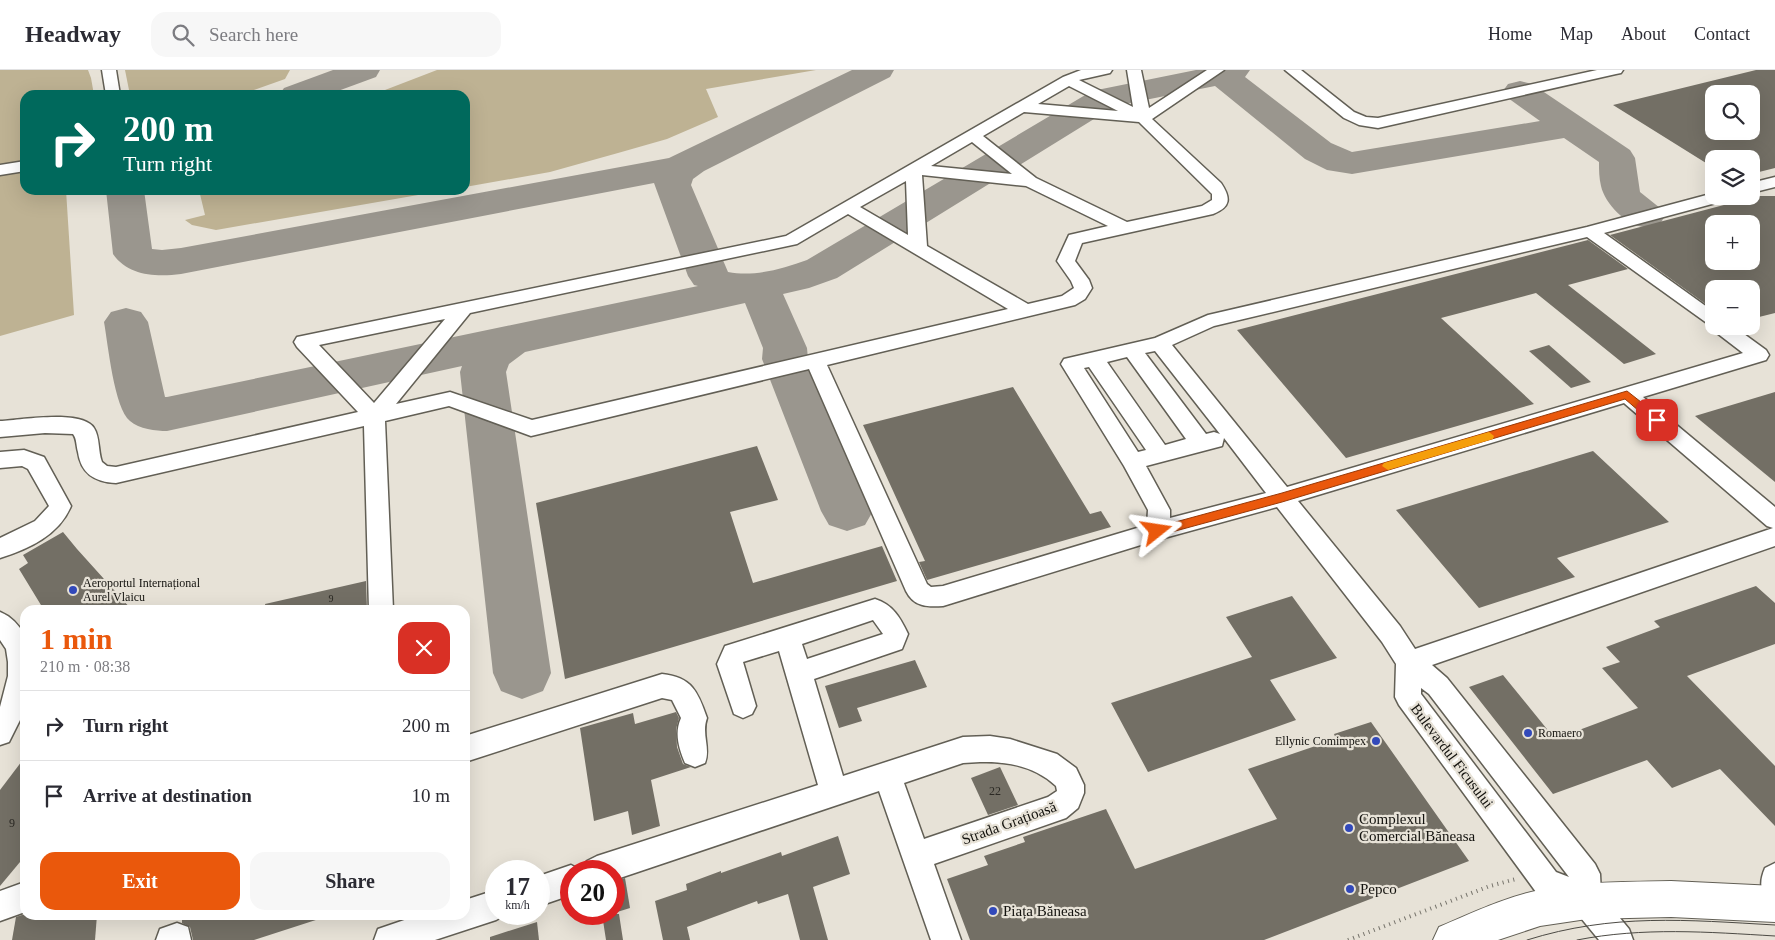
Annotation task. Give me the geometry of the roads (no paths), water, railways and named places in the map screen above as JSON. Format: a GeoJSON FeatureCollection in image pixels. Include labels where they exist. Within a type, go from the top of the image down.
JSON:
{"type":"FeatureCollection","features":[{"type":"Feature","properties":{"kind":"main road"},"geometry":{"type":"LineString","coordinates":[[1452,940],[1511,916],[1540,908],[1587,901],[1671,899],[1775,904]]}},
{"type":"Feature","properties":{"kind":"street"},"geometry":{"type":"LineString","coordinates":[[109,70],[112,90]]}},
{"type":"Feature","properties":{"kind":"street"},"geometry":{"type":"LineString","coordinates":[[381,605],[374,417],[304,342],[781,243],[798,236],[1076,75],[1105,70]]}},
{"type":"Feature","properties":{"kind":"street"},"geometry":{"type":"LineString","coordinates":[[1134,70],[1143,118]]}},
{"type":"Feature","properties":{"kind":"street"},"geometry":{"type":"LineString","coordinates":[[1022,106],[1143,118],[1217,70]]}},
{"type":"Feature","properties":{"kind":"street"},"geometry":{"type":"LineString","coordinates":[[1292,70],[1354,118],[1361,121],[1378,123],[1616,70]]}},
{"type":"Feature","properties":{"kind":"street"},"geometry":{"type":"LineString","coordinates":[[0,430],[76,425],[85,431],[93,468],[98,473],[104,475],[116,475],[450,399],[531,428],[1068,301],[1078,295],[1083,288],[1080,280],[1066,261],[1075,239],[1207,210],[1220,201],[1220,194],[1143,118],[1068,80]]}},
{"type":"Feature","properties":{"kind":"street"},"geometry":{"type":"LineString","coordinates":[[973,135],[1030,180],[1125,228]]}},
{"type":"Feature","properties":{"kind":"street"},"geometry":{"type":"LineString","coordinates":[[0,170],[20,167]]}},
{"type":"Feature","properties":{"kind":"street"},"geometry":{"type":"LineString","coordinates":[[913,169],[1030,180]]}},
{"type":"Feature","properties":{"kind":"street"},"geometry":{"type":"LineString","coordinates":[[913,169],[918,248]]}},
{"type":"Feature","properties":{"kind":"street"},"geometry":{"type":"LineString","coordinates":[[1760,186],[1775,182]]}},
{"type":"Feature","properties":{"kind":"street"},"geometry":{"type":"LineString","coordinates":[[1157,531],[1160,520],[1159,510],[1133,462],[1070,364],[1160,343],[1208,321],[1590,231],[1705,200]]}},
{"type":"Feature","properties":{"kind":"street"},"geometry":{"type":"LineString","coordinates":[[848,207],[1025,311]]}},
{"type":"Feature","properties":{"kind":"street"},"geometry":{"type":"LineString","coordinates":[[1590,231],[1705,315]]}},
{"type":"Feature","properties":{"kind":"street"},"geometry":{"type":"LineString","coordinates":[[374,417],[463,309]]}},
{"type":"Feature","properties":{"kind":"street"},"geometry":{"type":"LineString","coordinates":[[1736,335],[1767,352]]}},
{"type":"Feature","properties":{"kind":"street"},"geometry":{"type":"LineString","coordinates":[[1160,343],[1392,634],[1409,662],[1775,537]]}},
{"type":"Feature","properties":{"kind":"street"},"geometry":{"type":"LineString","coordinates":[[1132,349],[1201,444]]}},
{"type":"Feature","properties":{"kind":"street"},"geometry":{"type":"LineString","coordinates":[[815,361],[918,590],[927,597],[943,596],[1157,531],[1282,498],[1767,352]]}},
{"type":"Feature","properties":{"kind":"street"},"geometry":{"type":"LineString","coordinates":[[1094,359],[1160,454]]}},
{"type":"Feature","properties":{"kind":"street"},"geometry":{"type":"LineString","coordinates":[[1627,395],[1775,520]]}},
{"type":"Feature","properties":{"kind":"street"},"geometry":{"type":"LineString","coordinates":[[1133,462],[1233,435]]}},
{"type":"Feature","properties":{"kind":"street"},"geometry":{"type":"LineString","coordinates":[[0,460],[32,459],[60,506],[58,512],[46,524],[0,549]]}},
{"type":"Feature","properties":{"kind":"street"},"geometry":{"type":"LineString","coordinates":[[743,706],[730,664],[734,654],[875,609],[882,612],[888,618],[896,634],[893,641],[800,673]]}},
{"type":"Feature","properties":{"kind":"street"},"geometry":{"type":"LineString","coordinates":[[0,623],[8,629],[16,642],[20,655]]}},
{"type":"Feature","properties":{"kind":"street"},"geometry":{"type":"LineString","coordinates":[[787,638],[800,673],[834,793]]}},
{"type":"Feature","properties":{"kind":"street","name":"Bulevardul Ficusului"},"geometry":{"type":"LineString","coordinates":[[1409,662],[1408,697],[1546,882],[1587,901],[1618,940]]}},
{"type":"Feature","properties":{"kind":"street"},"geometry":{"type":"LineString","coordinates":[[0,733],[18,696],[20,686]]}},
{"type":"Feature","properties":{"kind":"street"},"geometry":{"type":"LineString","coordinates":[[470,747],[662,686],[673,687],[681,692],[689,704],[694,718],[691,725],[691,737],[695,754]]}},
{"type":"Feature","properties":{"kind":"street","name":"Strada Grațioasă"},"geometry":{"type":"LineString","coordinates":[[625,862],[963,750],[990,749],[1019,753],[1042,760],[1061,772],[1069,780],[1072,791],[1068,801],[1056,808],[916,856]]}},
{"type":"Feature","properties":{"kind":"street"},"geometry":{"type":"LineString","coordinates":[[887,775],[946,940]]}},
{"type":"Feature","properties":{"kind":"street"},"geometry":{"type":"LineString","coordinates":[[1775,878],[1775,888]]}},
{"type":"Feature","properties":{"kind":"street"},"geometry":{"type":"LineString","coordinates":[[0,906],[20,899]]}},
{"type":"Feature","properties":{"kind":"street"},"geometry":{"type":"LineString","coordinates":[[470,918],[485,910]]}},
{"type":"Feature","properties":{"kind":"street"},"geometry":{"type":"LineString","coordinates":[[389,940],[440,932],[465,920]]}},
{"type":"Feature","properties":{"kind":"tram line"},"geometry":{"type":"LineString","coordinates":[[1527,940],[1559,931],[1620,922],[1650,920],[1775,925]]}},
{"type":"Feature","properties":{"kind":"tram line"},"geometry":{"type":"LineString","coordinates":[[1577,940],[1626,933],[1651,932],[1700,932],[1775,936]]}},
{"type":"Feature","properties":{"kind":"place","name":"Aeroportul Internațional Aurel Vlaicu"},"geometry":{"type":"Point","coordinates":[73,590]}},
{"type":"Feature","properties":{"kind":"place","name":"Romaero"},"geometry":{"type":"Point","coordinates":[1528,733]}},
{"type":"Feature","properties":{"kind":"place","name":"Ellynic Comimpex"},"geometry":{"type":"Point","coordinates":[1376,741]}},
{"type":"Feature","properties":{"kind":"place","name":"Complexul Comercial Băneasa"},"geometry":{"type":"Point","coordinates":[1349,828]}},
{"type":"Feature","properties":{"kind":"place","name":"Pepco"},"geometry":{"type":"Point","coordinates":[1350,889]}},
{"type":"Feature","properties":{"kind":"place","name":"Piața Băneasa"},"geometry":{"type":"Point","coordinates":[993,911]}}]}
